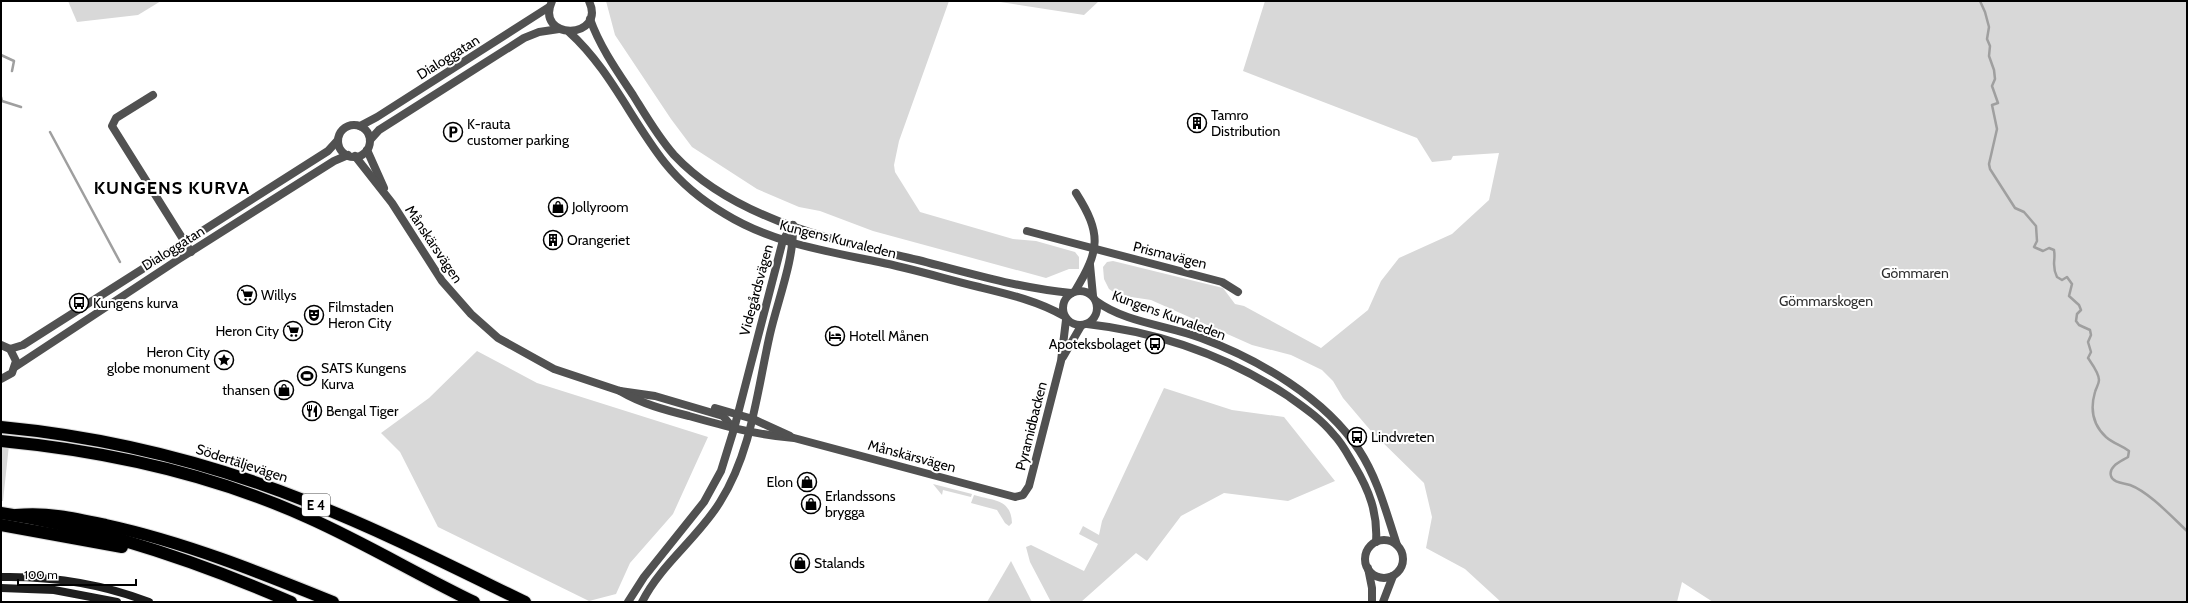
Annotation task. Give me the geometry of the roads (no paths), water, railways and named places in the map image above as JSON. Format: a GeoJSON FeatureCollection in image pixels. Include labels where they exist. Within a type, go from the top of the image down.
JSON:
{"type":"FeatureCollection","features":[{"type":"Feature","properties":{"kind":"highway"},"geometry":{"type":"LineString","coordinates":[[1,422],[19,429]]}},
{"type":"Feature","properties":{"kind":"highway","name":"Södertäljevägen"},"geometry":{"type":"LineString","coordinates":[[1,427],[130,446],[215,469],[307,501],[525,602]]}},
{"type":"Feature","properties":{"kind":"highway"},"geometry":{"type":"LineString","coordinates":[[1,441],[81,451],[129,460],[224,486],[309,518],[434,583],[474,602]]}},
{"type":"Feature","properties":{"kind":"highway"},"geometry":{"type":"LineString","coordinates":[[1,512],[96,533],[165,554],[292,602]]}},
{"type":"Feature","properties":{"kind":"highway"},"geometry":{"type":"LineString","coordinates":[[16,515],[56,514],[129,530],[194,548],[333,602]]}},
{"type":"Feature","properties":{"kind":"highway"},"geometry":{"type":"LineString","coordinates":[[1,525],[165,554]]}},
{"type":"Feature","properties":{"kind":"main road"},"geometry":{"type":"LineString","coordinates":[[1,576],[27,576],[83,582],[122,592],[149,602]]}},
{"type":"Feature","properties":{"kind":"main road"},"geometry":{"type":"LineString","coordinates":[[1,588],[54,590],[99,597],[117,602]]}},
{"type":"Feature","properties":{"kind":"street"},"geometry":{"type":"LineString","coordinates":[[550,4],[551,19],[559,29],[569,32],[582,29],[590,19],[592,12],[589,1]]}},
{"type":"Feature","properties":{"kind":"street","name":"Dialoggatan"},"geometry":{"type":"LineString","coordinates":[[360,126],[377,117],[550,4]]}},
{"type":"Feature","properties":{"kind":"street","name":"Kungens Kurvaleden"},"geometry":{"type":"LineString","coordinates":[[590,19],[605,53],[654,128],[675,155],[707,184],[726,197],[760,214],[860,245],[1013,284],[1073,292]]}},
{"type":"Feature","properties":{"kind":"street","name":"Dialoggatan"},"geometry":{"type":"LineString","coordinates":[[370,140],[379,130],[524,38],[539,32],[559,29]]}},
{"type":"Feature","properties":{"kind":"street","name":"Kungens Kurvaleden"},"geometry":{"type":"LineString","coordinates":[[569,32],[586,47],[603,69],[656,150],[685,184],[709,203],[751,229],[794,243],[1008,294],[1039,303],[1065,318]]}},
{"type":"Feature","properties":{"kind":"street"},"geometry":{"type":"LineString","coordinates":[[153,95],[116,118],[112,126],[191,252]]}},
{"type":"Feature","properties":{"kind":"street"},"geometry":{"type":"LineString","coordinates":[[347,126],[360,126],[365,129],[370,140],[367,150],[351,156],[342,150],[338,140],[342,130],[347,126]]}},
{"type":"Feature","properties":{"kind":"street","name":"Dialoggatan"},"geometry":{"type":"LineString","coordinates":[[10,350],[23,345],[328,151],[338,140]]}},
{"type":"Feature","properties":{"kind":"street","name":"Månskärsvägen"},"geometry":{"type":"LineString","coordinates":[[367,150],[392,203],[445,286],[471,314],[498,338],[554,369],[620,391],[649,405],[734,429],[794,438],[1011,497],[1023,495]]}},
{"type":"Feature","properties":{"kind":"street","name":"Dialoggatan"},"geometry":{"type":"LineString","coordinates":[[1,379],[7,377],[15,367],[191,252],[334,161],[351,156]]}},
{"type":"Feature","properties":{"kind":"street","name":"Månskärsvägen"},"geometry":{"type":"LineString","coordinates":[[351,156],[392,203]]}},
{"type":"Feature","properties":{"kind":"street"},"geometry":{"type":"LineString","coordinates":[[1076,193],[1090,214],[1095,230],[1094,250],[1090,265],[1073,292],[1063,304],[1065,318],[1070,323],[1084,325],[1096,316],[1098,311],[1094,298],[1090,265]]}},
{"type":"Feature","properties":{"kind":"street","name":"Videgårdsvägen"},"geometry":{"type":"LineString","coordinates":[[628,602],[644,577],[704,502],[721,471],[734,429],[783,240],[793,225]]}},
{"type":"Feature","properties":{"kind":"street","name":"Videgårdsvägen"},"geometry":{"type":"LineString","coordinates":[[642,602],[655,580],[695,536],[731,483],[753,419],[769,335],[794,243],[793,225]]}},
{"type":"Feature","properties":{"kind":"street","name":"Prismavägen"},"geometry":{"type":"LineString","coordinates":[[1027,231],[1094,250],[1222,282],[1238,292]]}},
{"type":"Feature","properties":{"kind":"street"},"geometry":{"type":"LineString","coordinates":[[1073,292],[1083,291],[1094,298]]}},
{"type":"Feature","properties":{"kind":"street","name":"Kungens Kurvaleden"},"geometry":{"type":"LineString","coordinates":[[1094,298],[1112,312],[1201,338],[1243,357],[1283,380],[1320,405],[1342,426],[1360,451],[1383,500],[1397,545]]}},
{"type":"Feature","properties":{"kind":"street","name":"Pyramidbacken"},"geometry":{"type":"LineString","coordinates":[[1023,495],[1029,486],[1061,361],[1065,318]]}},
{"type":"Feature","properties":{"kind":"street","name":"Kungens Kurvaleden"},"geometry":{"type":"LineString","coordinates":[[1084,325],[1119,327],[1194,348],[1234,365],[1276,388],[1313,413],[1335,435],[1373,501],[1377,526],[1376,542]]}},
{"type":"Feature","properties":{"kind":"street","name":"Pyramidbacken"},"geometry":{"type":"LineString","coordinates":[[1061,361],[1084,325]]}},
{"type":"Feature","properties":{"kind":"street"},"geometry":{"type":"LineString","coordinates":[[1,345],[10,350],[16,361],[15,367]]}},
{"type":"Feature","properties":{"kind":"street","name":"Månskärsvägen"},"geometry":{"type":"LineString","coordinates":[[620,391],[657,393],[738,414],[753,419],[794,438]]}},
{"type":"Feature","properties":{"kind":"street"},"geometry":{"type":"LineString","coordinates":[[1372,602],[1372,588],[1366,555],[1376,542],[1386,540],[1397,545],[1403,558],[1402,565],[1393,576],[1383,602]]}},
{"type":"Feature","properties":{"kind":"street"},"geometry":{"type":"LineString","coordinates":[[1368,567],[1376,576],[1387,578],[1393,576]]}},
{"type":"Feature","properties":{"kind":"waterway"},"geometry":{"type":"LineString","coordinates":[[1980,1],[1989,27],[1987,39],[1990,46],[1989,56],[1994,70],[1995,79],[1992,86],[1998,103],[1992,105],[1997,129],[1989,164],[1990,169],[2015,208],[2024,212],[2036,226],[2037,241],[2034,247],[2043,251],[2049,248],[2054,250],[2054,269],[2057,277],[2062,280],[2067,277],[2072,284],[2069,296],[2079,305],[2081,310],[2077,314],[2076,321],[2079,325],[2090,330],[2091,335],[2088,342],[2091,352],[2088,358],[2099,377],[2099,382],[2093,398],[2093,416],[2095,422],[2106,437],[2129,451],[2128,457],[2113,467],[2111,472],[2112,478],[2116,481],[2137,488],[2145,493],[2187,531]]}},
{"type":"Feature","properties":{"kind":"waterway"},"geometry":{"type":"LineString","coordinates":[[1,55],[14,61],[12,71]]}},
{"type":"Feature","properties":{"kind":"waterway"},"geometry":{"type":"LineString","coordinates":[[1,97],[2,101],[21,107]]}},
{"type":"Feature","properties":{"kind":"waterway"},"geometry":{"type":"LineString","coordinates":[[50,132],[120,262]]}},
{"type":"Feature","properties":{"kind":"place","name":"Tamro Distribution"},"geometry":{"type":"Point","coordinates":[1197,123]}},
{"type":"Feature","properties":{"kind":"place","name":"K-rauta customer parking"},"geometry":{"type":"Point","coordinates":[453,132]}},
{"type":"Feature","properties":{"kind":"place","name":"Jollyroom"},"geometry":{"type":"Point","coordinates":[558,207]}},
{"type":"Feature","properties":{"kind":"place","name":"Orangeriet"},"geometry":{"type":"Point","coordinates":[553,240]}},
{"type":"Feature","properties":{"kind":"place","name":"Willys"},"geometry":{"type":"Point","coordinates":[247,295]}},
{"type":"Feature","properties":{"kind":"place","name":"Kungens kurva"},"geometry":{"type":"Point","coordinates":[79,303]}},
{"type":"Feature","properties":{"kind":"place","name":"Filmstaden Heron City"},"geometry":{"type":"Point","coordinates":[314,315]}},
{"type":"Feature","properties":{"kind":"place","name":"Heron City"},"geometry":{"type":"Point","coordinates":[293,331]}},
{"type":"Feature","properties":{"kind":"place","name":"Hotell Månen"},"geometry":{"type":"Point","coordinates":[835,336]}},
{"type":"Feature","properties":{"kind":"place","name":"Apoteksbolaget"},"geometry":{"type":"Point","coordinates":[1155,344]}},
{"type":"Feature","properties":{"kind":"place","name":"Heron City globe monument"},"geometry":{"type":"Point","coordinates":[224,360]}},
{"type":"Feature","properties":{"kind":"place","name":"SATS Kungens Kurva"},"geometry":{"type":"Point","coordinates":[307,376]}},
{"type":"Feature","properties":{"kind":"place","name":"thansen"},"geometry":{"type":"Point","coordinates":[284,390]}},
{"type":"Feature","properties":{"kind":"place","name":"Bengal Tiger"},"geometry":{"type":"Point","coordinates":[312,411]}},
{"type":"Feature","properties":{"kind":"place","name":"Lindvreten"},"geometry":{"type":"Point","coordinates":[1357,437]}},
{"type":"Feature","properties":{"kind":"place","name":"Elon"},"geometry":{"type":"Point","coordinates":[807,482]}},
{"type":"Feature","properties":{"kind":"place","name":"Erlandssons brygga"},"geometry":{"type":"Point","coordinates":[811,504]}},
{"type":"Feature","properties":{"kind":"place","name":"Stalands"},"geometry":{"type":"Point","coordinates":[800,563]}},
{"type":"Feature","properties":{"kind":"district","name":"KUNGENS KURVA"},"geometry":{"type":"Point","coordinates":[172,188]}},
{"type":"Feature","properties":{"kind":"park label","name":"Gömmaren"},"geometry":{"type":"Point","coordinates":[1915,273]}},
{"type":"Feature","properties":{"kind":"park label","name":"Gömmarskogen"},"geometry":{"type":"Point","coordinates":[1826,301]}}]}
